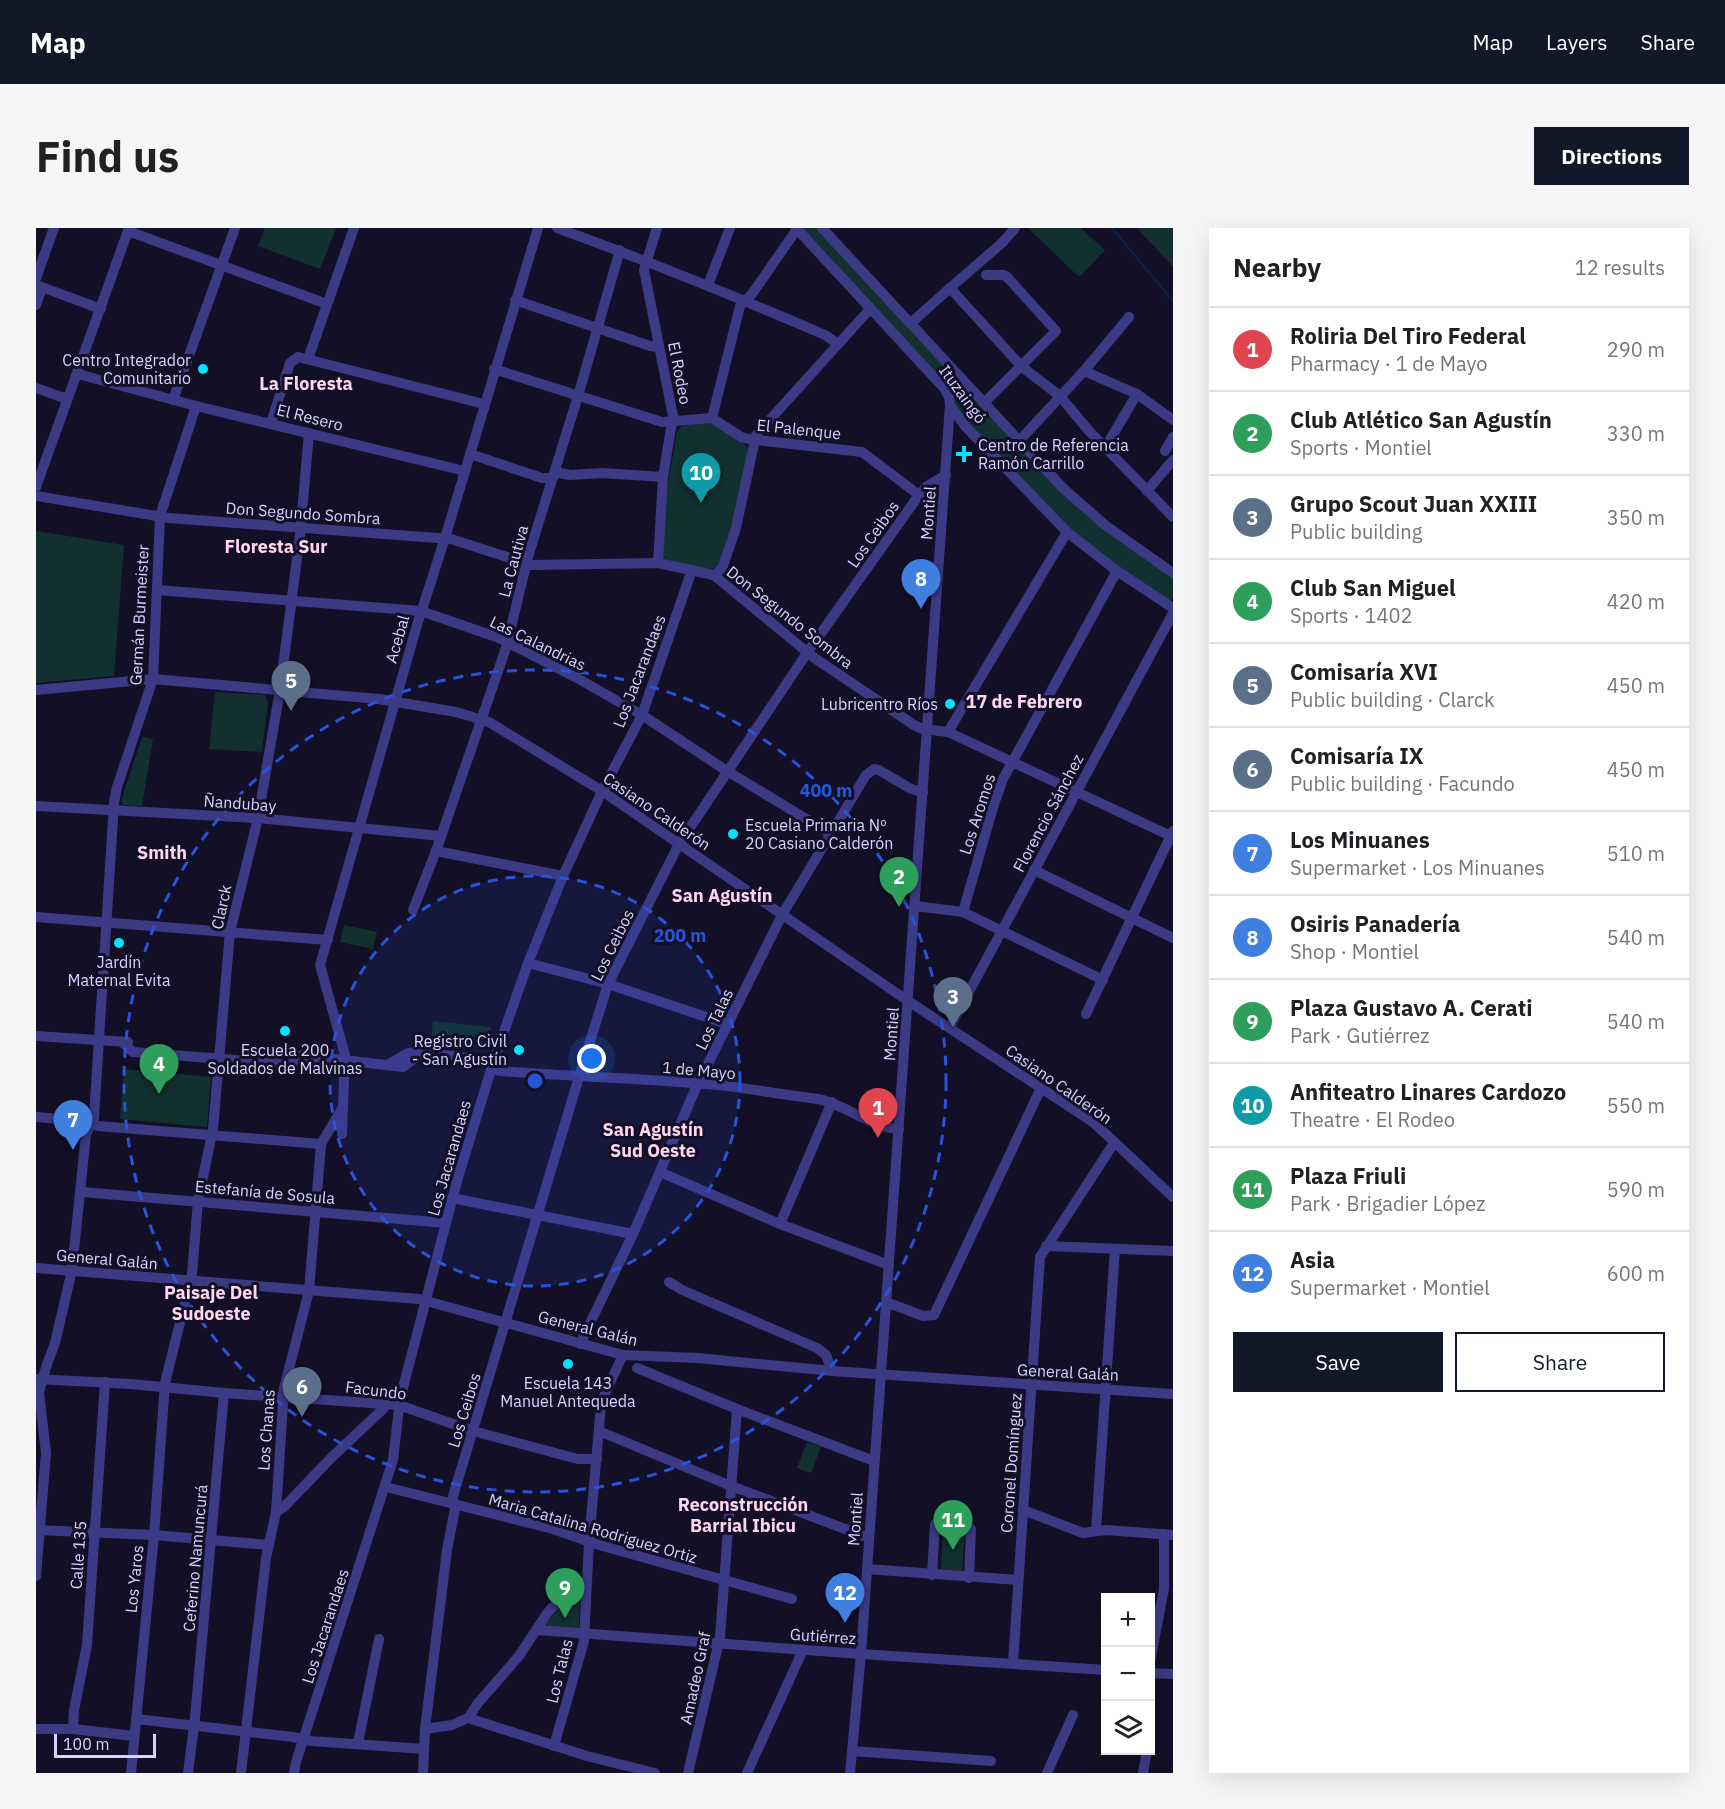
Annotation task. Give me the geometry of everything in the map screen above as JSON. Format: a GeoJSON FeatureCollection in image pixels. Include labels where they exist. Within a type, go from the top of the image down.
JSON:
{"type":"FeatureCollection","features":[{"type":"Feature","properties":{"kind":"street"},"geometry":{"type":"LineString","coordinates":[[36,305],[38,284],[54,228]]}},
{"type":"Feature","properties":{"kind":"street"},"geometry":{"type":"LineString","coordinates":[[173,400],[235,228]]}},
{"type":"Feature","properties":{"kind":"street"},"geometry":{"type":"LineString","coordinates":[[308,359],[354,228]]}},
{"type":"Feature","properties":{"kind":"street","name":"Acebal"},"geometry":{"type":"LineString","coordinates":[[346,1060],[320,970],[421,612],[538,228]]}},
{"type":"Feature","properties":{"kind":"street"},"geometry":{"type":"LineString","coordinates":[[557,228],[647,260],[745,300],[825,335],[837,343]]}},
{"type":"Feature","properties":{"kind":"street","name":"El Rodeo"},"geometry":{"type":"LineString","coordinates":[[657,228],[644,270],[673,422],[663,477],[658,563]]}},
{"type":"Feature","properties":{"kind":"street"},"geometry":{"type":"LineString","coordinates":[[708,285],[730,228]]}},
{"type":"Feature","properties":{"kind":"street"},"geometry":{"type":"LineString","coordinates":[[494,369],[662,422],[712,418],[740,306],[796,228]]}},
{"type":"Feature","properties":{"kind":"street","name":"Ituzaingó"},"geometry":{"type":"LineString","coordinates":[[796,228],[944,388],[950,405],[965,426],[1067,532],[1116,571],[1173,610]]}},
{"type":"Feature","properties":{"kind":"street","name":"Ituzaingó"},"geometry":{"type":"LineString","coordinates":[[822,228],[1063,488],[1091,514],[1173,573]]}},
{"type":"Feature","properties":{"kind":"street"},"geometry":{"type":"LineString","coordinates":[[911,323],[1003,242],[1015,228]]}},
{"type":"Feature","properties":{"kind":"street"},"geometry":{"type":"LineString","coordinates":[[36,487],[128,230],[221,267],[327,304]]}},
{"type":"Feature","properties":{"kind":"street","name":"La Cautiva"},"geometry":{"type":"LineString","coordinates":[[412,910],[436,851],[508,642],[526,564],[620,250]]}},
{"type":"Feature","properties":{"kind":"street"},"geometry":{"type":"LineString","coordinates":[[984,404],[1056,331],[1004,275],[986,275]]}},
{"type":"Feature","properties":{"kind":"street"},"geometry":{"type":"LineString","coordinates":[[38,284],[101,309]]}},
{"type":"Feature","properties":{"kind":"street"},"geometry":{"type":"LineString","coordinates":[[950,288],[1022,367],[1060,396],[1105,448],[1173,517]]}},
{"type":"Feature","properties":{"kind":"street"},"geometry":{"type":"LineString","coordinates":[[516,300],[650,346],[659,347]]}},
{"type":"Feature","properties":{"kind":"street"},"geometry":{"type":"LineString","coordinates":[[715,576],[723,566],[736,528],[754,440],[759,430],[870,309]]}},
{"type":"Feature","properties":{"kind":"street"},"geometry":{"type":"LineString","coordinates":[[1019,441],[1129,317]]}},
{"type":"Feature","properties":{"kind":"street"},"geometry":{"type":"LineString","coordinates":[[271,423],[290,363],[298,357],[484,404]]}},
{"type":"Feature","properties":{"kind":"street"},"geometry":{"type":"LineString","coordinates":[[1084,370],[1137,394],[1170,418],[1173,405]]}},
{"type":"Feature","properties":{"kind":"street","name":"El Resero"},"geometry":{"type":"LineString","coordinates":[[78,374],[196,406],[465,471]]}},
{"type":"Feature","properties":{"kind":"street"},"geometry":{"type":"LineString","coordinates":[[36,388],[67,399]]}},
{"type":"Feature","properties":{"kind":"street"},"geometry":{"type":"LineString","coordinates":[[1105,448],[1137,394]]}},
{"type":"Feature","properties":{"kind":"street","name":"Montiel"},"geometry":{"type":"LineString","coordinates":[[850,1773],[861,1654],[950,405]]}},
{"type":"Feature","properties":{"kind":"street","name":"Germán Burmeister"},"geometry":{"type":"LineString","coordinates":[[36,1576],[46,1454],[39,1379],[55,1343],[72,1270],[82,1192],[86,1134],[93,1118],[117,787],[153,679],[160,516],[196,406]]}},
{"type":"Feature","properties":{"kind":"street","name":"El Palenque"},"geometry":{"type":"LineString","coordinates":[[712,418],[741,437],[754,440],[862,452],[919,495]]}},
{"type":"Feature","properties":{"kind":"street"},"geometry":{"type":"LineString","coordinates":[[949,434],[956,427],[965,426]]}},
{"type":"Feature","properties":{"kind":"street","name":"Clarck"},"geometry":{"type":"LineString","coordinates":[[165,1387],[190,1281],[198,1201],[212,1135],[230,932],[258,818],[280,690],[300,529],[309,433]]}},
{"type":"Feature","properties":{"kind":"street"},"geometry":{"type":"LineString","coordinates":[[1165,451],[1173,437]]}},
{"type":"Feature","properties":{"kind":"street"},"geometry":{"type":"LineString","coordinates":[[470,454],[543,478],[554,475],[602,473],[663,477]]}},
{"type":"Feature","properties":{"kind":"street"},"geometry":{"type":"LineString","coordinates":[[1147,491],[1173,460]]}},
{"type":"Feature","properties":{"kind":"street","name":"Los Ceibos"},"geometry":{"type":"LineString","coordinates":[[423,1773],[425,1729],[454,1504],[579,1077],[609,984],[679,844],[807,653],[919,495],[927,486],[946,475]]}},
{"type":"Feature","properties":{"kind":"street","name":"Don Segundo Sombra"},"geometry":{"type":"LineString","coordinates":[[36,496],[160,516],[300,529],[445,538],[538,566],[658,563],[715,576],[807,653],[914,725],[927,730],[948,732],[1172,835]]}},
{"type":"Feature","properties":{"kind":"street"},"geometry":{"type":"LineString","coordinates":[[948,732],[1067,532]]}},
{"type":"Feature","properties":{"kind":"street","name":"Los Jacarandaes"},"geometry":{"type":"LineString","coordinates":[[294,1773],[386,1487],[395,1453],[399,1405],[452,1198],[492,1066],[528,963],[563,876],[602,791],[642,715],[692,570]]}},
{"type":"Feature","properties":{"kind":"street","name":"Los Aromos"},"geometry":{"type":"LineString","coordinates":[[963,912],[1003,778],[1116,571]]}},
{"type":"Feature","properties":{"kind":"street","name":"Las Calandrias"},"geometry":{"type":"LineString","coordinates":[[157,591],[421,612],[508,642],[642,715],[831,834]]}},
{"type":"Feature","properties":{"kind":"street","name":"Florencio Sánchez"},"geometry":{"type":"LineString","coordinates":[[950,1027],[1173,610]]}},
{"type":"Feature","properties":{"kind":"street","name":"Casiano Calderón"},"geometry":{"type":"LineString","coordinates":[[36,690],[153,679],[395,702],[483,719],[602,791],[908,1001],[1093,1122],[1173,1197]]}},
{"type":"Feature","properties":{"kind":"street","name":"Los Talas"},"geometry":{"type":"LineString","coordinates":[[580,1344],[633,1234],[727,1024],[782,915],[866,775],[874,770],[884,772],[911,789],[923,792]]}},
{"type":"Feature","properties":{"kind":"street","name":"Ñandubay"},"geometry":{"type":"LineString","coordinates":[[36,806],[258,818],[441,837]]}},
{"type":"Feature","properties":{"kind":"street"},"geometry":{"type":"LineString","coordinates":[[1086,1014],[1172,835]]}},
{"type":"Feature","properties":{"kind":"street"},"geometry":{"type":"LineString","coordinates":[[436,851],[563,876]]}},
{"type":"Feature","properties":{"kind":"street"},"geometry":{"type":"LineString","coordinates":[[1034,870],[1173,938]]}},
{"type":"Feature","properties":{"kind":"street"},"geometry":{"type":"LineString","coordinates":[[915,906],[963,912],[1103,980]]}},
{"type":"Feature","properties":{"kind":"street"},"geometry":{"type":"LineString","coordinates":[[36,917],[328,940]]}},
{"type":"Feature","properties":{"kind":"street"},"geometry":{"type":"LineString","coordinates":[[528,963],[609,984],[727,1024]]}},
{"type":"Feature","properties":{"kind":"street"},"geometry":{"type":"LineString","coordinates":[[36,1036],[133,1043],[142,1052],[286,1063],[302,1055],[346,1060]]}},
{"type":"Feature","properties":{"kind":"street","name":"1 de Mayo"},"geometry":{"type":"LineString","coordinates":[[346,1060],[388,1064],[411,1052],[478,1059],[492,1066],[579,1077],[699,1084],[832,1102],[883,1125],[899,1129]]}},
{"type":"Feature","properties":{"kind":"street","name":"Los Chanas"},"geometry":{"type":"LineString","coordinates":[[241,1773],[269,1545],[276,1512],[285,1382],[309,1291],[321,1144],[344,1107],[346,1060]]}},
{"type":"Feature","properties":{"kind":"street"},"geometry":{"type":"LineString","coordinates":[[886,1302],[927,1317],[934,1315],[938,1310],[1041,1088]]}},
{"type":"Feature","properties":{"kind":"street"},"geometry":{"type":"LineString","coordinates":[[780,1224],[832,1102]]}},
{"type":"Feature","properties":{"kind":"street"},"geometry":{"type":"LineString","coordinates":[[342,1134],[344,1107]]}},
{"type":"Feature","properties":{"kind":"street"},"geometry":{"type":"LineString","coordinates":[[36,1117],[82,1121],[90,1125],[321,1144]]}},
{"type":"Feature","properties":{"kind":"street","name":"Coronel Domínguez"},"geometry":{"type":"LineString","coordinates":[[1013,1663],[1039,1264],[1046,1246],[1113,1143]]}},
{"type":"Feature","properties":{"kind":"street"},"geometry":{"type":"LineString","coordinates":[[660,1172],[780,1224],[889,1265]]}},
{"type":"Feature","properties":{"kind":"street","name":"Estefanía de Sosula"},"geometry":{"type":"LineString","coordinates":[[82,1192],[446,1223]]}},
{"type":"Feature","properties":{"kind":"street"},"geometry":{"type":"LineString","coordinates":[[452,1198],[633,1234]]}},
{"type":"Feature","properties":{"kind":"street"},"geometry":{"type":"LineString","coordinates":[[1046,1246],[1173,1251]]}},
{"type":"Feature","properties":{"kind":"street"},"geometry":{"type":"LineString","coordinates":[[1096,1530],[1115,1249]]}},
{"type":"Feature","properties":{"kind":"street","name":"General Galán"},"geometry":{"type":"LineString","coordinates":[[36,1268],[426,1301],[623,1355],[698,1358],[832,1371],[1173,1394]]}},
{"type":"Feature","properties":{"kind":"street"},"geometry":{"type":"LineString","coordinates":[[669,1282],[682,1290],[817,1348],[826,1355],[832,1371]]}},
{"type":"Feature","properties":{"kind":"street","name":"Los Talas"},"geometry":{"type":"LineString","coordinates":[[554,1746],[584,1634],[589,1542],[603,1398],[623,1355]]}},
{"type":"Feature","properties":{"kind":"street"},"geometry":{"type":"LineString","coordinates":[[637,1368],[874,1461]]}},
{"type":"Feature","properties":{"kind":"street","name":"Facundo"},"geometry":{"type":"LineString","coordinates":[[39,1379],[399,1405],[474,1431],[578,1459],[597,1459]]}},
{"type":"Feature","properties":{"kind":"street","name":"Calle 135"},"geometry":{"type":"LineString","coordinates":[[73,1729],[74,1710],[87,1645],[105,1382]]}},
{"type":"Feature","properties":{"kind":"street","name":"Los Yaros"},"geometry":{"type":"LineString","coordinates":[[131,1773],[154,1535],[165,1387]]}},
{"type":"Feature","properties":{"kind":"street","name":"Ceferino Namuncurá"},"geometry":{"type":"LineString","coordinates":[[188,1773],[212,1539],[224,1393]]}},
{"type":"Feature","properties":{"kind":"street"},"geometry":{"type":"LineString","coordinates":[[276,1512],[284,1507],[386,1404]]}},
{"type":"Feature","properties":{"kind":"street","name":"Amadeo Graf"},"geometry":{"type":"LineString","coordinates":[[688,1773],[720,1643],[737,1409]]}},
{"type":"Feature","properties":{"kind":"street"},"geometry":{"type":"LineString","coordinates":[[599,1431],[731,1486],[869,1538]]}},
{"type":"Feature","properties":{"kind":"street","name":"Maria Catalina Rodriguez Ortiz"},"geometry":{"type":"LineString","coordinates":[[386,1487],[553,1529],[589,1542],[792,1599]]}},
{"type":"Feature","properties":{"kind":"street"},"geometry":{"type":"LineString","coordinates":[[1023,1510],[1083,1533],[1096,1530],[1169,1534],[1164,1589],[1153,1647]]}},
{"type":"Feature","properties":{"kind":"street"},"geometry":{"type":"LineString","coordinates":[[932,1575],[935,1524],[940,1521],[965,1522],[971,1529],[969,1578]]}},
{"type":"Feature","properties":{"kind":"street"},"geometry":{"type":"LineString","coordinates":[[38,1530],[154,1535],[269,1545]]}},
{"type":"Feature","properties":{"kind":"street"},"geometry":{"type":"LineString","coordinates":[[867,1569],[1018,1580]]}},
{"type":"Feature","properties":{"kind":"street"},"geometry":{"type":"LineString","coordinates":[[425,1729],[452,1725],[468,1718],[519,1656],[552,1608],[586,1586]]}},
{"type":"Feature","properties":{"kind":"street","name":"Gutiérrez"},"geometry":{"type":"LineString","coordinates":[[538,1630],[1101,1670]]}},
{"type":"Feature","properties":{"kind":"street"},"geometry":{"type":"LineString","coordinates":[[358,1743],[379,1639]]}},
{"type":"Feature","properties":{"kind":"street"},"geometry":{"type":"LineString","coordinates":[[747,1773],[803,1650]]}},
{"type":"Feature","properties":{"kind":"street"},"geometry":{"type":"LineString","coordinates":[[1155,1673],[1173,1674]]}},
{"type":"Feature","properties":{"kind":"street"},"geometry":{"type":"LineString","coordinates":[[1047,1773],[1073,1715]]}},
{"type":"Feature","properties":{"kind":"street"},"geometry":{"type":"LineString","coordinates":[[468,1718],[554,1746],[655,1773]]}},
{"type":"Feature","properties":{"kind":"street"},"geometry":{"type":"LineString","coordinates":[[136,1719],[304,1740],[424,1749]]}},
{"type":"Feature","properties":{"kind":"street"},"geometry":{"type":"LineString","coordinates":[[36,1729],[73,1729],[134,1736]]}},
{"type":"Feature","properties":{"kind":"street"},"geometry":{"type":"LineString","coordinates":[[852,1751],[991,1761]]}},
{"type":"Feature","properties":{"kind":"street"},"geometry":{"type":"LineString","coordinates":[[1143,1773],[1146,1755]]}},
{"type":"Feature","properties":{"kind":"green space"},"geometry":{"type":"Polygon","coordinates":[[[265,228],[336,228],[320,269],[258,246],[265,228]]]}},
{"type":"Feature","properties":{"kind":"green space"},"geometry":{"type":"Polygon","coordinates":[[[801,228],[817,228],[1045,473],[1173,576],[1173,599],[1169,601],[1112,562],[1068,527],[963,419],[954,400],[801,228]]]}},
{"type":"Feature","properties":{"kind":"green space"},"geometry":{"type":"Polygon","coordinates":[[[1030,228],[1081,228],[1105,250],[1079,277],[1030,228]]]}},
{"type":"Feature","properties":{"kind":"green space"},"geometry":{"type":"Polygon","coordinates":[[[1137,228],[1173,228],[1173,267],[1137,228]]]}},
{"type":"Feature","properties":{"kind":"green space"},"geometry":{"type":"Polygon","coordinates":[[[711,422],[737,437],[748,450],[733,526],[716,569],[712,570],[666,560],[662,555],[668,482],[677,432],[682,426],[711,422]]]}},
{"type":"Feature","properties":{"kind":"green space"},"geometry":{"type":"Polygon","coordinates":[[[36,531],[124,545],[114,676],[36,683],[36,531]]]}},
{"type":"Feature","properties":{"kind":"green space"},"geometry":{"type":"Polygon","coordinates":[[[215,692],[265,695],[268,702],[262,752],[209,749],[215,692]]]}},
{"type":"Feature","properties":{"kind":"green space"},"geometry":{"type":"Polygon","coordinates":[[[142,737],[153,739],[142,806],[124,805],[121,801],[142,737]]]}},
{"type":"Feature","properties":{"kind":"green space"},"geometry":{"type":"Polygon","coordinates":[[[344,925],[377,932],[373,949],[340,942],[344,925]]]}},
{"type":"Feature","properties":{"kind":"green space"},"geometry":{"type":"Polygon","coordinates":[[[433,1021],[491,1027],[482,1047],[431,1042],[433,1021]]]}},
{"type":"Feature","properties":{"kind":"green space"},"geometry":{"type":"Polygon","coordinates":[[[124,1069],[211,1077],[207,1127],[120,1119],[124,1069]]]}},
{"type":"Feature","properties":{"kind":"green space"},"geometry":{"type":"Polygon","coordinates":[[[807,1442],[821,1447],[811,1473],[797,1468],[807,1442]]]}},
{"type":"Feature","properties":{"kind":"green space"},"geometry":{"type":"Polygon","coordinates":[[[943,1527],[965,1531],[962,1571],[941,1569],[943,1527]]]}},
{"type":"Feature","properties":{"kind":"green space"},"geometry":{"type":"Polygon","coordinates":[[[577,1596],[580,1597],[577,1631],[550,1628],[546,1624],[557,1611],[577,1596]]]}},
{"type":"Feature","properties":{"kind":"waterway"},"geometry":{"type":"LineString","coordinates":[[1112,228],[1173,301]]}},
{"type":"Feature","properties":{"kind":"place","name":"Centro Integrador Comunitario"},"geometry":{"type":"Point","coordinates":[203,369]}},
{"type":"Feature","properties":{"kind":"place","name":"Centro de Referencia Ramón Carrillo"},"geometry":{"type":"Point","coordinates":[964,454]}},
{"type":"Feature","properties":{"kind":"place","name":"Anfiteatro Linares Cardozo"},"geometry":{"type":"Point","coordinates":[701,503]}},
{"type":"Feature","properties":{"kind":"place","name":"Osiris Panadería"},"geometry":{"type":"Point","coordinates":[921,609]}},
{"type":"Feature","properties":{"kind":"place","name":"Lubricentro Ríos"},"geometry":{"type":"Point","coordinates":[950,704]}},
{"type":"Feature","properties":{"kind":"place","name":"Comisaría XVI"},"geometry":{"type":"Point","coordinates":[291,711]}},
{"type":"Feature","properties":{"kind":"place","name":"Escuela Primaria Nº 20 Casiano Calderón"},"geometry":{"type":"Point","coordinates":[733,834]}},
{"type":"Feature","properties":{"kind":"place","name":"Club Atlético San Agustín"},"geometry":{"type":"Point","coordinates":[899,907]}},
{"type":"Feature","properties":{"kind":"place","name":"Jardín Maternal Evita"},"geometry":{"type":"Point","coordinates":[119,943]}},
{"type":"Feature","properties":{"kind":"place","name":"Grupo Scout Juan XXIII"},"geometry":{"type":"Point","coordinates":[953,1027]}},
{"type":"Feature","properties":{"kind":"place","name":"Escuela 200 Soldados de Malvinas"},"geometry":{"type":"Point","coordinates":[285,1031]}},
{"type":"Feature","properties":{"kind":"place","name":"Registro Civil - San Agustín"},"geometry":{"type":"Point","coordinates":[519,1050]}},
{"type":"Feature","properties":{"kind":"place","name":"Club San Miguel"},"geometry":{"type":"Point","coordinates":[159,1094]}},
{"type":"Feature","properties":{"kind":"place","name":"Roliria Del Tiro Federal"},"geometry":{"type":"Point","coordinates":[878,1138]}},
{"type":"Feature","properties":{"kind":"place","name":"Los Minuanes"},"geometry":{"type":"Point","coordinates":[73,1150]}},
{"type":"Feature","properties":{"kind":"place","name":"Escuela 143 Manuel Antequeda"},"geometry":{"type":"Point","coordinates":[568,1364]}},
{"type":"Feature","properties":{"kind":"place","name":"Comisaría IX"},"geometry":{"type":"Point","coordinates":[302,1417]}},
{"type":"Feature","properties":{"kind":"place","name":"Plaza Friuli"},"geometry":{"type":"Point","coordinates":[953,1550]}},
{"type":"Feature","properties":{"kind":"place","name":"Plaza Gustavo A. Cerati"},"geometry":{"type":"Point","coordinates":[565,1618]}},
{"type":"Feature","properties":{"kind":"place","name":"Asia"},"geometry":{"type":"Point","coordinates":[845,1623]}},
{"type":"Feature","properties":{"kind":"district","name":"La Floresta"},"geometry":{"type":"Point","coordinates":[306,383]}},
{"type":"Feature","properties":{"kind":"district","name":"Floresta Sur"},"geometry":{"type":"Point","coordinates":[276,546]}},
{"type":"Feature","properties":{"kind":"district","name":"17 de Febrero"},"geometry":{"type":"Point","coordinates":[1024,701]}},
{"type":"Feature","properties":{"kind":"district","name":"Smith"},"geometry":{"type":"Point","coordinates":[162,852]}},
{"type":"Feature","properties":{"kind":"district","name":"San Agustín"},"geometry":{"type":"Point","coordinates":[722,895]}},
{"type":"Feature","properties":{"kind":"district","name":"San Agustín Sud Oeste"},"geometry":{"type":"Point","coordinates":[653,1139]}},
{"type":"Feature","properties":{"kind":"district","name":"Paisaje Del Sudoeste"},"geometry":{"type":"Point","coordinates":[211,1302]}},
{"type":"Feature","properties":{"kind":"district","name":"Reconstrucción Barrial Ibicu"},"geometry":{"type":"Point","coordinates":[743,1514]}}]}
